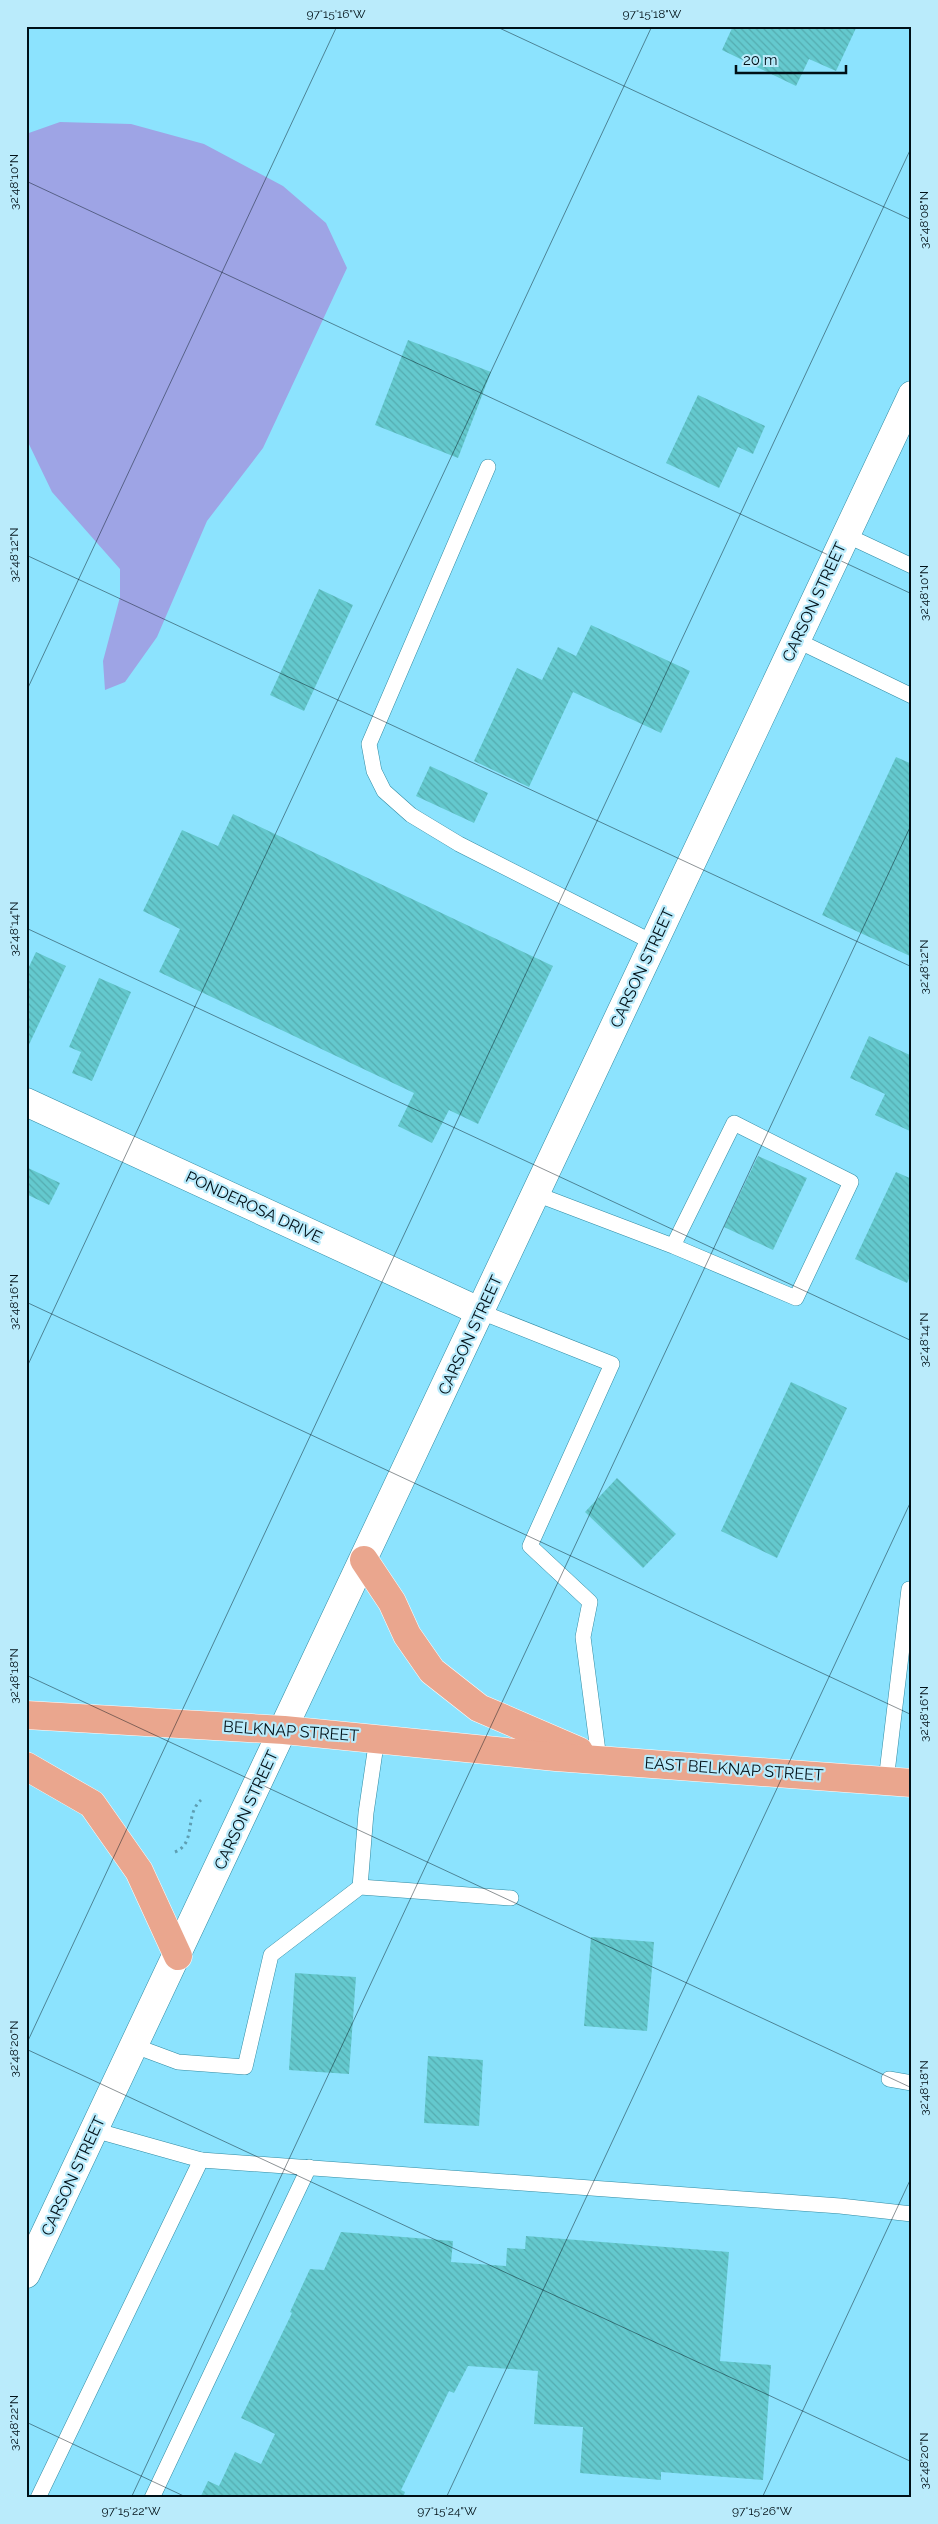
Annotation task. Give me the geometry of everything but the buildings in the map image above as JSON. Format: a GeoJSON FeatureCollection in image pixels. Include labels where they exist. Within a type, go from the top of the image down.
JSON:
{"type":"FeatureCollection","features":[{"type":"Feature","properties":{"kind":"main road"},"geometry":{"type":"LineString","coordinates":[[364,1560],[392,1602],[407,1635],[432,1671],[479,1708],[599,1759]]}},
{"type":"Feature","properties":{"kind":"main road","name":"BELKNAP STREET"},"geometry":{"type":"LineString","coordinates":[[26,1715],[284,1730],[556,1757]]}},
{"type":"Feature","properties":{"kind":"main road","name":"EAST BELKNAP STREET"},"geometry":{"type":"LineString","coordinates":[[556,1757],[899,1782]]}},
{"type":"Feature","properties":{"kind":"main road"},"geometry":{"type":"LineString","coordinates":[[26,1766],[92,1804],[139,1871],[178,1956]]}},
{"type":"Feature","properties":{"kind":"street","name":"CARSON STREET"},"geometry":{"type":"LineString","coordinates":[[26,2274],[178,1956],[912,395]]}},
{"type":"Feature","properties":{"kind":"street","name":"PONDEROSA DRIVE"},"geometry":{"type":"LineString","coordinates":[[26,1102],[481,1312]]}},
{"type":"Feature","properties":{"kind":"lane"},"geometry":{"type":"LineString","coordinates":[[488,467],[369,744],[374,770],[384,791],[410,815],[459,844],[654,943]]}},
{"type":"Feature","properties":{"kind":"lane"},"geometry":{"type":"LineString","coordinates":[[846,535],[912,566]]}},
{"type":"Feature","properties":{"kind":"lane"},"geometry":{"type":"LineString","coordinates":[[796,640],[912,696]]}},
{"type":"Feature","properties":{"kind":"lane"},"geometry":{"type":"LineString","coordinates":[[536,1194],[673,1246],[796,1298],[851,1182],[734,1123],[673,1246]]}},
{"type":"Feature","properties":{"kind":"lane"},"geometry":{"type":"LineString","coordinates":[[481,1312],[612,1364],[530,1546],[590,1602],[583,1637],[599,1759]]}},
{"type":"Feature","properties":{"kind":"lane"},"geometry":{"type":"LineString","coordinates":[[899,1782],[909,1589]]}},
{"type":"Feature","properties":{"kind":"lane"},"geometry":{"type":"LineString","coordinates":[[360,1887],[366,1813],[377,1738]]}},
{"type":"Feature","properties":{"kind":"lane"},"geometry":{"type":"LineString","coordinates":[[135,2046],[178,2062],[245,2067],[271,1955],[360,1887],[511,1898]]}},
{"type":"Feature","properties":{"kind":"lane"},"geometry":{"type":"LineString","coordinates":[[888,2079],[912,2083]]}},
{"type":"Feature","properties":{"kind":"lane"},"geometry":{"type":"LineString","coordinates":[[94,2130],[201,2160],[872,2208],[912,2214]]}},
{"type":"Feature","properties":{"kind":"lane"},"geometry":{"type":"LineString","coordinates":[[38,2498],[201,2160]]}},
{"type":"Feature","properties":{"kind":"lane"},"geometry":{"type":"LineString","coordinates":[[152,2498],[309,2167]]}},
{"type":"Feature","properties":{"kind":"path"},"geometry":{"type":"LineString","coordinates":[[174,1852],[182,1849],[186,1844],[189,1837],[191,1815],[194,1807],[201,1800]]}},
{"type":"Feature","properties":{"kind":"water"},"geometry":{"type":"Polygon","coordinates":[[[60,122],[131,124],[204,144],[283,186],[326,223],[347,268],[263,448],[207,521],[157,637],[125,682],[105,690],[103,661],[120,597],[120,569],[52,492],[26,438],[26,134],[60,122]]]}}]}
